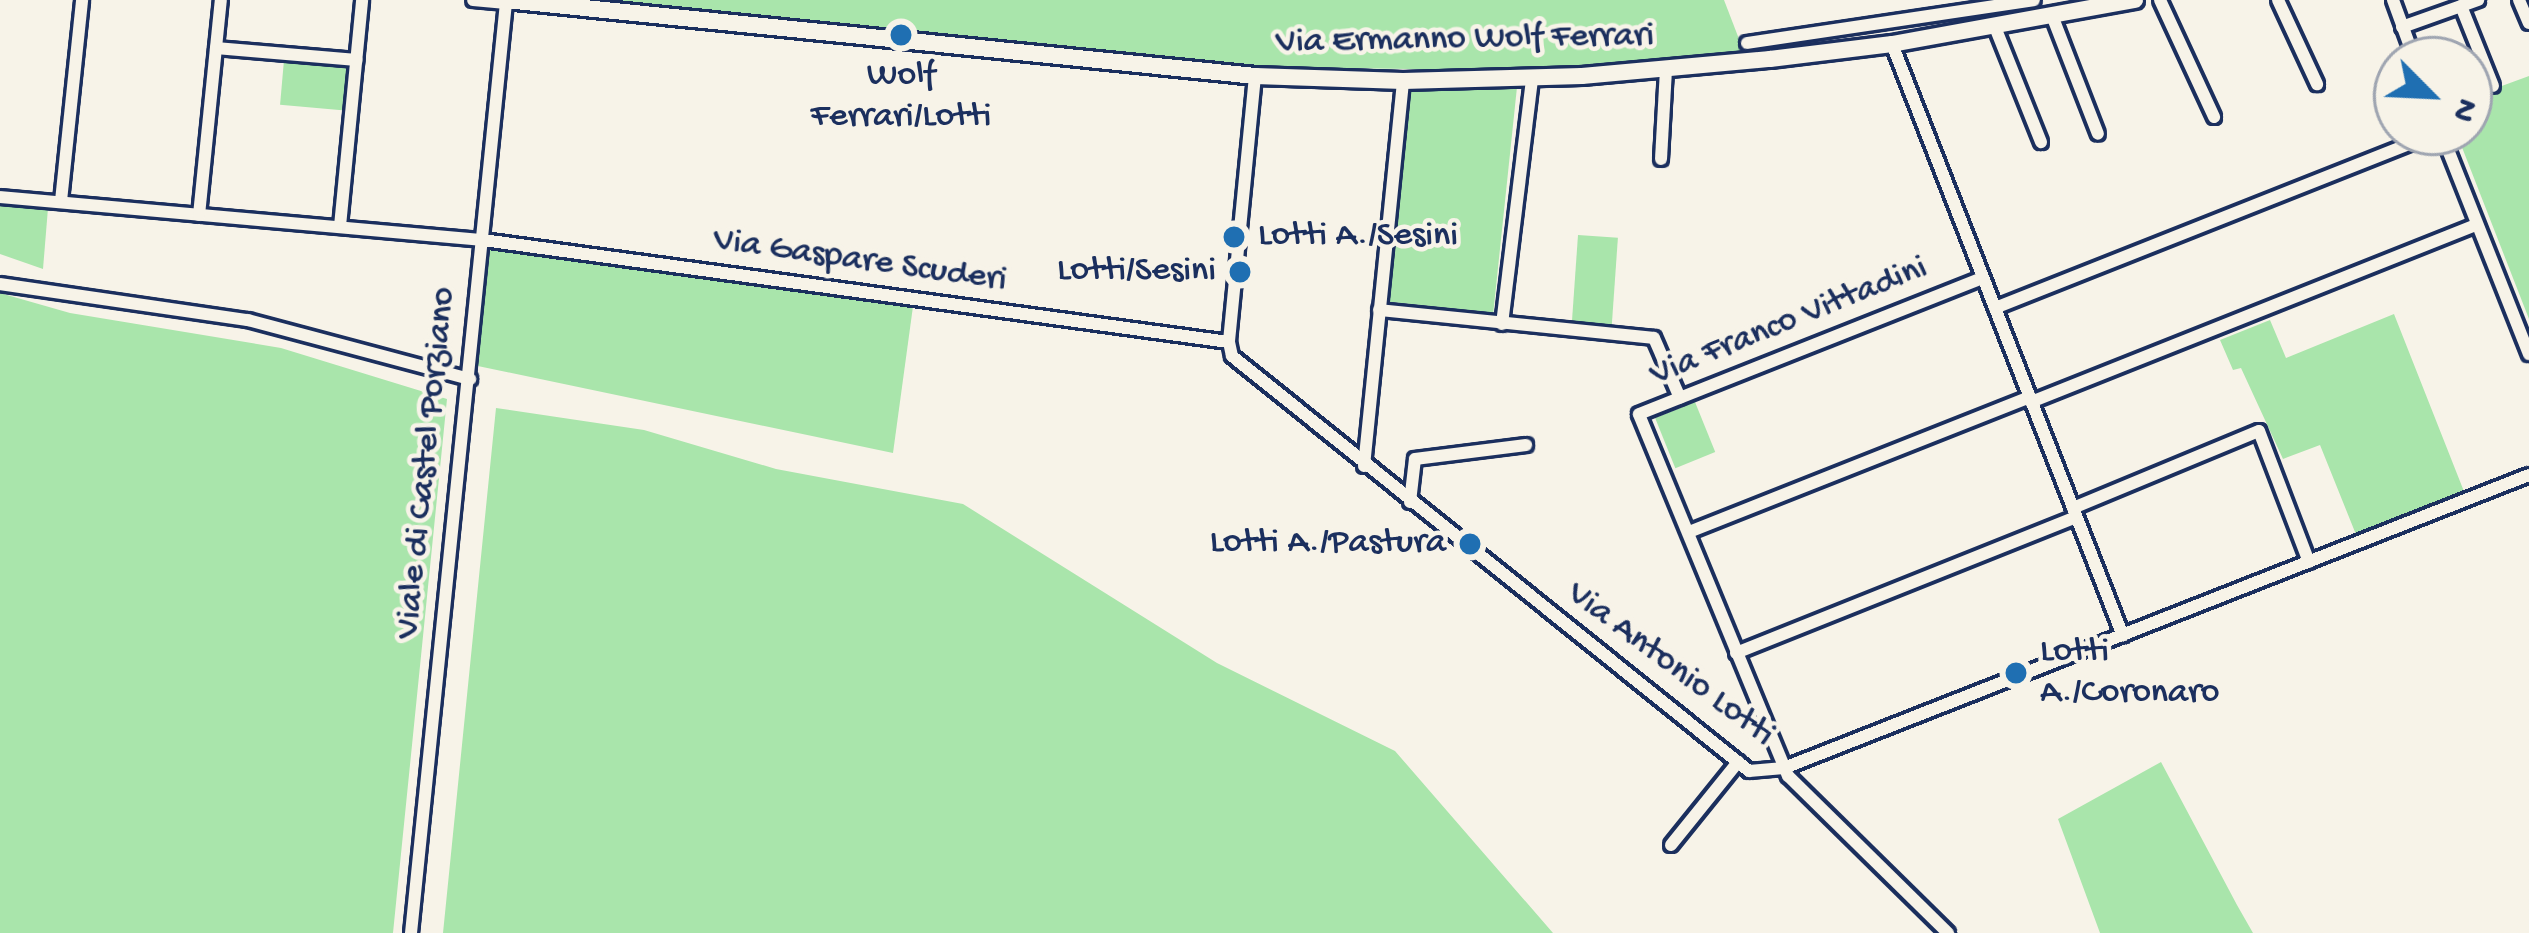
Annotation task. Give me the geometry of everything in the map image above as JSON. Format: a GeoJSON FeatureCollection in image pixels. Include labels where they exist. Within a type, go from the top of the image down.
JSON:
{"type":"FeatureCollection","features":[{"type":"Feature","properties":{"kind":"street"},"geometry":{"type":"LineString","coordinates":[[61,201],[82,0]]}},
{"type":"Feature","properties":{"kind":"street"},"geometry":{"type":"LineString","coordinates":[[199,215],[221,0]]}},
{"type":"Feature","properties":{"kind":"street"},"geometry":{"type":"LineString","coordinates":[[340,226],[362,0]]}},
{"type":"Feature","properties":{"kind":"street"},"geometry":{"type":"LineString","coordinates":[[473,0],[506,1]]}},
{"type":"Feature","properties":{"kind":"street"},"geometry":{"type":"LineString","coordinates":[[1747,43],[2034,0]]}},
{"type":"Feature","properties":{"kind":"street","name":"Via Ermanno Wolf Ferrari"},"geometry":{"type":"LineString","coordinates":[[506,1],[1255,76],[1403,81],[1666,70],[1892,44],[2135,0]]}},
{"type":"Feature","properties":{"kind":"street"},"geometry":{"type":"LineString","coordinates":[[2160,0],[2214,117]]}},
{"type":"Feature","properties":{"kind":"street"},"geometry":{"type":"LineString","coordinates":[[2278,0],[2317,84]]}},
{"type":"Feature","properties":{"kind":"street"},"geometry":{"type":"LineString","coordinates":[[2393,0],[2406,36]]}},
{"type":"Feature","properties":{"kind":"street"},"geometry":{"type":"LineString","coordinates":[[2402,27],[2478,0]]}},
{"type":"Feature","properties":{"kind":"street"},"geometry":{"type":"LineString","coordinates":[[2519,0],[2529,23]]}},
{"type":"Feature","properties":{"kind":"street","name":"Viale di Castel Porziano"},"geometry":{"type":"LineString","coordinates":[[412,933],[506,1]]}},
{"type":"Feature","properties":{"kind":"street"},"geometry":{"type":"LineString","coordinates":[[2461,6],[2473,36]]}},
{"type":"Feature","properties":{"kind":"street"},"geometry":{"type":"LineString","coordinates":[[2053,18],[2098,134]]}},
{"type":"Feature","properties":{"kind":"street"},"geometry":{"type":"LineString","coordinates":[[1995,27],[2042,142]]}},
{"type":"Feature","properties":{"kind":"street"},"geometry":{"type":"LineString","coordinates":[[1892,44],[2123,636]]}},
{"type":"Feature","properties":{"kind":"street"},"geometry":{"type":"LineString","coordinates":[[216,48],[356,60]]}},
{"type":"Feature","properties":{"kind":"street"},"geometry":{"type":"LineString","coordinates":[[1661,159],[1666,70]]}},
{"type":"Feature","properties":{"kind":"street"},"geometry":{"type":"LineString","coordinates":[[1229,342],[1255,76]]}},
{"type":"Feature","properties":{"kind":"street"},"geometry":{"type":"LineString","coordinates":[[1502,324],[1532,78]]}},
{"type":"Feature","properties":{"kind":"street"},"geometry":{"type":"LineString","coordinates":[[1364,466],[1403,81]]}},
{"type":"Feature","properties":{"kind":"street"},"geometry":{"type":"LineString","coordinates":[[1995,308],[2379,156]]}},
{"type":"Feature","properties":{"kind":"street"},"geometry":{"type":"LineString","coordinates":[[2449,156],[2529,354]]}},
{"type":"Feature","properties":{"kind":"street","name":"Via Gaspare Scuderi"},"geometry":{"type":"LineString","coordinates":[[0,197],[483,240],[1229,342]]}},
{"type":"Feature","properties":{"kind":"street"},"geometry":{"type":"LineString","coordinates":[[1689,532],[2475,225]]}},
{"type":"Feature","properties":{"kind":"street","name":"Via Franco Vittadini"},"geometry":{"type":"LineString","coordinates":[[1784,768],[1639,414],[1982,278]]}},
{"type":"Feature","properties":{"kind":"street"},"geometry":{"type":"LineString","coordinates":[[0,284],[248,320],[470,379]]}},
{"type":"Feature","properties":{"kind":"street"},"geometry":{"type":"LineString","coordinates":[[1379,310],[1654,338],[1681,398]]}},
{"type":"Feature","properties":{"kind":"street","name":"Via Antonio Lotti"},"geometry":{"type":"LineString","coordinates":[[1229,342],[1232,356],[1257,380],[1758,774],[1784,768],[2529,475]]}},
{"type":"Feature","properties":{"kind":"street"},"geometry":{"type":"LineString","coordinates":[[1736,653],[2259,431],[2309,562]]}},
{"type":"Feature","properties":{"kind":"street"},"geometry":{"type":"LineString","coordinates":[[1410,502],[1414,459],[1526,445]]}},
{"type":"Feature","properties":{"kind":"street"},"geometry":{"type":"LineString","coordinates":[[1671,845],[1738,762]]}},
{"type":"Feature","properties":{"kind":"street"},"geometry":{"type":"LineString","coordinates":[[1784,768],[1948,933]]}},
{"type":"Feature","properties":{"kind":"green space"},"geometry":{"type":"Polygon","coordinates":[[[595,0],[1724,0],[1744,52],[1615,66],[1479,70],[1262,67],[595,0]]]}},
{"type":"Feature","properties":{"kind":"green space"},"geometry":{"type":"Polygon","coordinates":[[[284,60],[349,66],[345,110],[280,105],[284,60]]]}},
{"type":"Feature","properties":{"kind":"green space"},"geometry":{"type":"Polygon","coordinates":[[[1413,76],[1517,87],[1493,313],[1389,302],[1413,76]]]}},
{"type":"Feature","properties":{"kind":"green space"},"geometry":{"type":"Polygon","coordinates":[[[2529,76],[2529,319],[2465,156],[2493,156],[2493,89],[2529,76]]]}},
{"type":"Feature","properties":{"kind":"green space"},"geometry":{"type":"Polygon","coordinates":[[[0,205],[48,208],[43,269],[0,254],[0,205]]]}},
{"type":"Feature","properties":{"kind":"green space"},"geometry":{"type":"Polygon","coordinates":[[[1578,235],[1618,238],[1612,327],[1572,324],[1578,235]]]}},
{"type":"Feature","properties":{"kind":"green space"},"geometry":{"type":"Polygon","coordinates":[[[483,240],[914,299],[893,453],[473,365],[483,240]]]}},
{"type":"Feature","properties":{"kind":"green space"},"geometry":{"type":"Polygon","coordinates":[[[0,293],[70,313],[281,348],[447,399],[393,933],[0,933],[0,293]]]}},
{"type":"Feature","properties":{"kind":"green space"},"geometry":{"type":"Polygon","coordinates":[[[2394,314],[2465,494],[2357,537],[2320,445],[2283,459],[2241,368],[2233,370],[2220,340],[2270,320],[2286,358],[2394,314]]]}},
{"type":"Feature","properties":{"kind":"green space"},"geometry":{"type":"Polygon","coordinates":[[[1695,402],[1715,452],[1675,468],[1655,418],[1695,402]]]}},
{"type":"Feature","properties":{"kind":"green space"},"geometry":{"type":"Polygon","coordinates":[[[496,408],[644,430],[776,469],[963,504],[1217,663],[1395,751],[1553,933],[443,933],[496,408]]]}},
{"type":"Feature","properties":{"kind":"green space"},"geometry":{"type":"Polygon","coordinates":[[[2161,762],[2253,933],[2100,933],[2058,819],[2161,762]]]}},
{"type":"Feature","properties":{"kind":"place","name":"Wolf Ferrari/Lotti"},"geometry":{"type":"Point","coordinates":[901,35]}},
{"type":"Feature","properties":{"kind":"place","name":"Lotti A./Sesini"},"geometry":{"type":"Point","coordinates":[1234,237]}},
{"type":"Feature","properties":{"kind":"place","name":"Lotti/Sesini"},"geometry":{"type":"Point","coordinates":[1240,272]}},
{"type":"Feature","properties":{"kind":"place","name":"Lotti A./Pastura"},"geometry":{"type":"Point","coordinates":[1470,544]}},
{"type":"Feature","properties":{"kind":"place","name":"Lotti A./Coronaro"},"geometry":{"type":"Point","coordinates":[2016,673]}}]}
